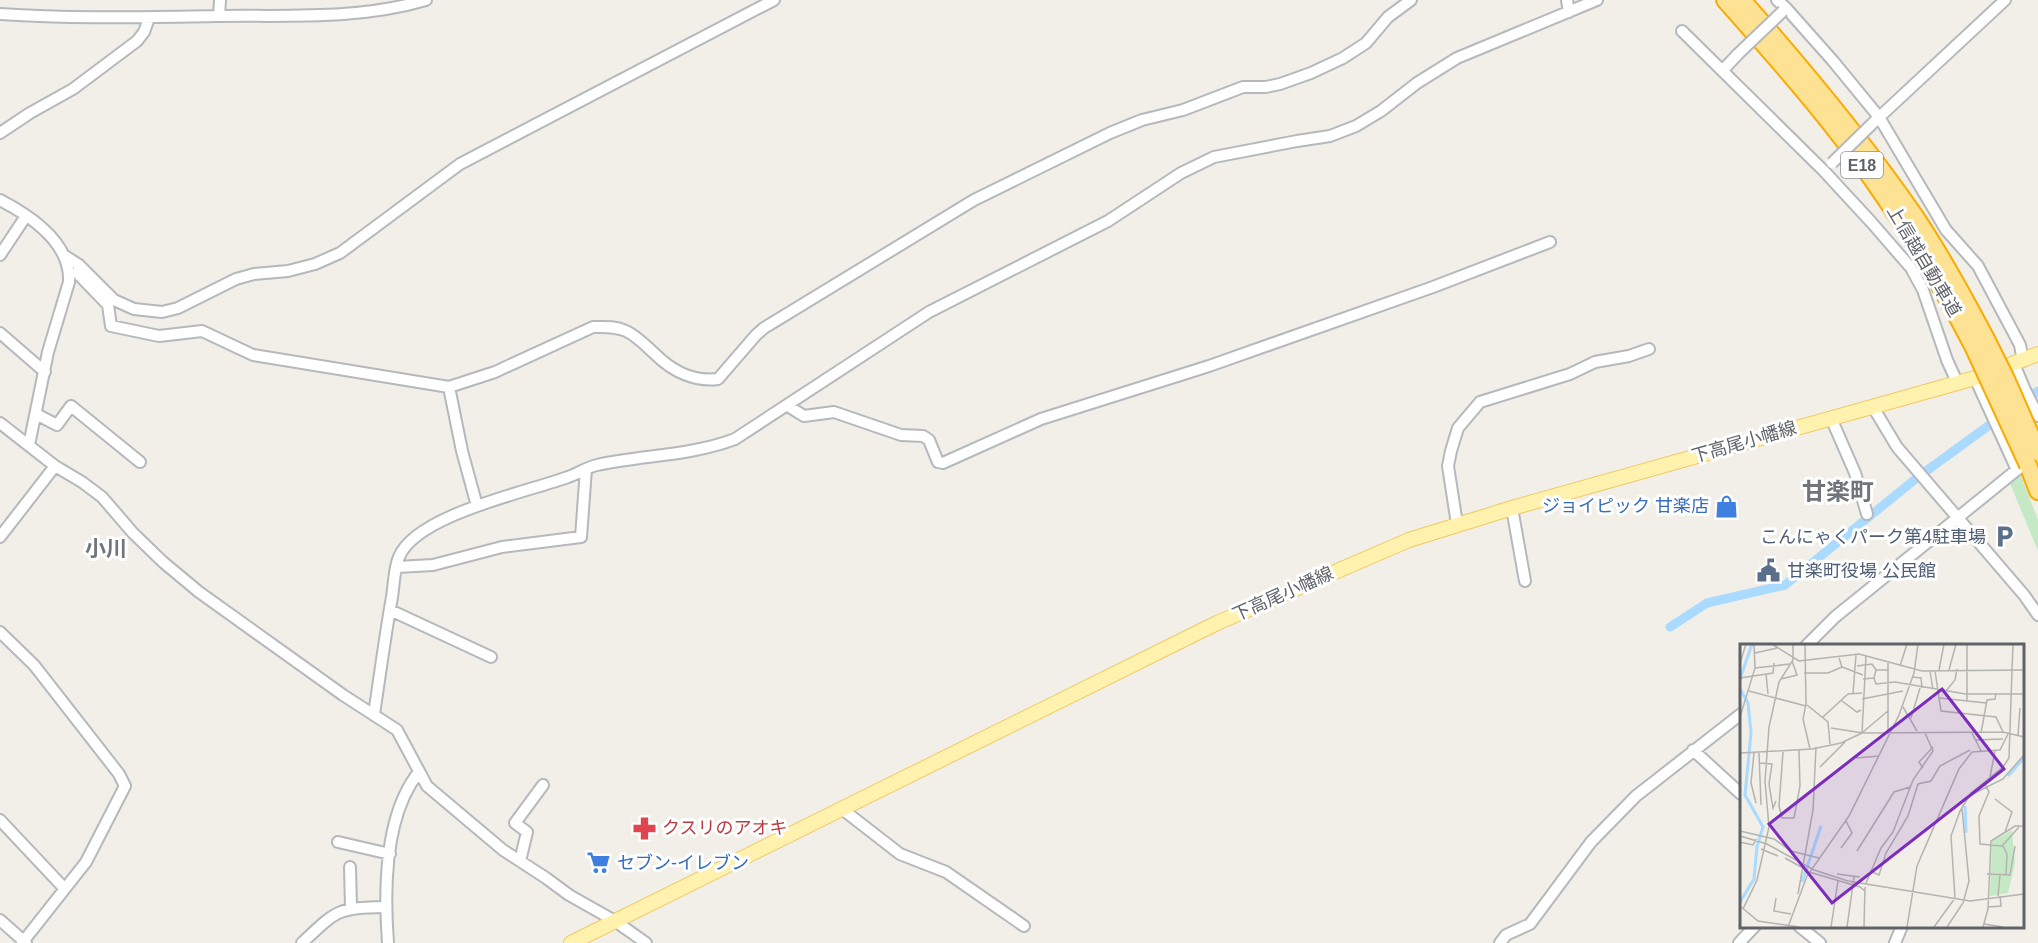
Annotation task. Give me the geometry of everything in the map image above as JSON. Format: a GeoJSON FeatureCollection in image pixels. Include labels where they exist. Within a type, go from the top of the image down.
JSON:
{"type":"FeatureCollection","features":[{"type":"Feature","properties":{"kind":"highway","name":"上信越自動車道"},"geometry":{"type":"LineString","coordinates":[[1725,0],[1821,111],[1879,188],[1980,344]]}},
{"type":"Feature","properties":{"kind":"highway","name":"上信越自動車道"},"geometry":{"type":"LineString","coordinates":[[1742,0],[1829,101],[1888,178],[1943,261],[2030,460],[2038,491]]}},
{"type":"Feature","properties":{"kind":"main road","name":"下高尾小幡線"},"geometry":{"type":"LineString","coordinates":[[571,943],[1217,623],[1409,540],[1512,507],[1975,378],[2038,354]]}},
{"type":"Feature","properties":{"kind":"street"},"geometry":{"type":"LineString","coordinates":[[219,16],[220,0]]}},
{"type":"Feature","properties":{"kind":"street"},"geometry":{"type":"LineString","coordinates":[[65,256],[79,264],[114,300],[134,309],[162,312],[178,308],[236,279],[254,274],[288,271],[315,264],[340,253],[460,164],[774,0]]}},
{"type":"Feature","properties":{"kind":"street"},"geometry":{"type":"LineString","coordinates":[[79,264],[78,274],[108,305],[111,326],[159,336],[202,331],[253,355],[449,387],[495,372],[593,327],[609,327],[628,332],[680,372],[695,379],[718,379],[756,335],[765,328],[974,200],[1142,120],[1183,110],[1243,87],[1273,86],[1311,73],[1343,58],[1366,43],[1388,17],[1410,0]]}},
{"type":"Feature","properties":{"kind":"street"},"geometry":{"type":"LineString","coordinates":[[1567,0],[1569,12]]}},
{"type":"Feature","properties":{"kind":"street"},"geometry":{"type":"LineString","coordinates":[[374,714],[399,557],[417,535],[442,521],[477,507],[571,476],[593,465],[712,448],[735,439],[928,312],[1108,221],[1181,172],[1214,157],[1330,136],[1356,126],[1381,111],[1417,82],[1456,58],[1597,0]]}},
{"type":"Feature","properties":{"kind":"street"},"geometry":{"type":"LineString","coordinates":[[1777,0],[1788,6],[1833,61],[1917,178],[1946,230],[1978,266],[2020,345],[2019,363],[2038,416]]}},
{"type":"Feature","properties":{"kind":"street"},"geometry":{"type":"LineString","coordinates":[[1824,171],[2005,0]]}},
{"type":"Feature","properties":{"kind":"street"},"geometry":{"type":"LineString","coordinates":[[0,14],[149,18],[299,17],[381,10],[419,1]]}},
{"type":"Feature","properties":{"kind":"street"},"geometry":{"type":"LineString","coordinates":[[1723,70],[1788,6]]}},
{"type":"Feature","properties":{"kind":"street"},"geometry":{"type":"LineString","coordinates":[[0,133],[73,89],[137,40],[144,32],[149,18]]}},
{"type":"Feature","properties":{"kind":"street"},"geometry":{"type":"LineString","coordinates":[[1683,31],[1824,171],[1911,268],[1923,290],[1957,382]]}},
{"type":"Feature","properties":{"kind":"street"},"geometry":{"type":"LineString","coordinates":[[0,200],[26,216],[58,244],[69,270],[69,282],[45,372],[29,445]]}},
{"type":"Feature","properties":{"kind":"street"},"geometry":{"type":"LineString","coordinates":[[0,255],[26,216]]}},
{"type":"Feature","properties":{"kind":"street"},"geometry":{"type":"LineString","coordinates":[[788,406],[804,416],[834,412],[901,435],[923,436],[929,440],[938,462],[943,463],[1041,419],[1209,366],[1433,287],[1550,242]]}},
{"type":"Feature","properties":{"kind":"street"},"geometry":{"type":"LineString","coordinates":[[0,333],[45,372]]}},
{"type":"Feature","properties":{"kind":"street"},"geometry":{"type":"LineString","coordinates":[[1457,524],[1448,466],[1458,429],[1480,402],[1570,374],[1595,362],[1629,356],[1649,349]]}},
{"type":"Feature","properties":{"kind":"street"},"geometry":{"type":"LineString","coordinates":[[1808,644],[1836,617],[2030,460],[1975,378]]}},
{"type":"Feature","properties":{"kind":"street"},"geometry":{"type":"LineString","coordinates":[[449,387],[462,451],[477,507]]}},
{"type":"Feature","properties":{"kind":"street"},"geometry":{"type":"LineString","coordinates":[[36,414],[57,425],[71,406],[140,462]]}},
{"type":"Feature","properties":{"kind":"street"},"geometry":{"type":"LineString","coordinates":[[1873,407],[1897,447],[2024,595],[2038,615]]}},
{"type":"Feature","properties":{"kind":"street"},"geometry":{"type":"LineString","coordinates":[[1831,417],[1855,473],[1867,514]]}},
{"type":"Feature","properties":{"kind":"street"},"geometry":{"type":"LineString","coordinates":[[0,423],[55,466],[102,497],[155,555],[199,592],[343,695],[397,730],[427,786],[502,850],[568,895],[615,921],[642,942]]}},
{"type":"Feature","properties":{"kind":"street"},"geometry":{"type":"LineString","coordinates":[[0,537],[55,466]]}},
{"type":"Feature","properties":{"kind":"street"},"geometry":{"type":"LineString","coordinates":[[397,567],[433,565],[502,547],[581,537],[586,469]]}},
{"type":"Feature","properties":{"kind":"street"},"geometry":{"type":"LineString","coordinates":[[1512,507],[1525,581]]}},
{"type":"Feature","properties":{"kind":"street"},"geometry":{"type":"LineString","coordinates":[[390,610],[491,657]]}},
{"type":"Feature","properties":{"kind":"street"},"geometry":{"type":"LineString","coordinates":[[0,632],[34,665],[119,774],[125,786],[86,862],[24,942],[0,920]]}},
{"type":"Feature","properties":{"kind":"street"},"geometry":{"type":"LineString","coordinates":[[1500,943],[1506,935],[1530,924],[1591,842],[1636,796],[1740,715]]}},
{"type":"Feature","properties":{"kind":"street"},"geometry":{"type":"LineString","coordinates":[[1694,750],[1740,793]]}},
{"type":"Feature","properties":{"kind":"street"},"geometry":{"type":"LineString","coordinates":[[388,943],[385,907],[395,817],[419,772]]}},
{"type":"Feature","properties":{"kind":"street"},"geometry":{"type":"LineString","coordinates":[[520,861],[527,832],[515,823],[543,785]]}},
{"type":"Feature","properties":{"kind":"street"},"geometry":{"type":"LineString","coordinates":[[842,809],[900,854],[946,872],[1024,926]]}},
{"type":"Feature","properties":{"kind":"street"},"geometry":{"type":"LineString","coordinates":[[0,820],[64,888]]}},
{"type":"Feature","properties":{"kind":"street"},"geometry":{"type":"LineString","coordinates":[[338,842],[390,854]]}},
{"type":"Feature","properties":{"kind":"street"},"geometry":{"type":"LineString","coordinates":[[350,867],[351,908]]}},
{"type":"Feature","properties":{"kind":"street"},"geometry":{"type":"LineString","coordinates":[[302,943],[337,912],[351,908],[385,907]]}},
{"type":"Feature","properties":{"kind":"street"},"geometry":{"type":"LineString","coordinates":[[1740,943],[1754,928]]}},
{"type":"Feature","properties":{"kind":"street"},"geometry":{"type":"LineString","coordinates":[[1800,928],[1820,943]]}},
{"type":"Feature","properties":{"kind":"street"},"geometry":{"type":"LineString","coordinates":[[1895,943],[1902,928]]}},
{"type":"Feature","properties":{"kind":"green space"},"geometry":{"type":"Polygon","coordinates":[[[2021,476],[2038,520],[2038,551],[2009,481],[2021,476]]]}},
{"type":"Feature","properties":{"kind":"waterway"},"geometry":{"type":"LineString","coordinates":[[2023,401],[2038,391]]}},
{"type":"Feature","properties":{"kind":"waterway"},"geometry":{"type":"LineString","coordinates":[[1670,627],[1707,603],[1785,585],[1918,477],[1999,418]]}},
{"type":"Feature","properties":{"kind":"place","name":"ジョイピック 甘楽店"},"geometry":{"type":"Point","coordinates":[1727,506]}},
{"type":"Feature","properties":{"kind":"place","name":"こんにゃくパーク第4駐車場"},"geometry":{"type":"Point","coordinates":[2004,537]}},
{"type":"Feature","properties":{"kind":"place","name":"甘楽町役場 公民館"},"geometry":{"type":"Point","coordinates":[1769,571]}},
{"type":"Feature","properties":{"kind":"place","name":"クスリのアオキ"},"geometry":{"type":"Point","coordinates":[644,828]}},
{"type":"Feature","properties":{"kind":"place","name":"セブン-イレブン"},"geometry":{"type":"Point","coordinates":[599,863]}},
{"type":"Feature","properties":{"kind":"district","name":"甘楽町"},"geometry":{"type":"Point","coordinates":[1838,492]}},
{"type":"Feature","properties":{"kind":"district","name":"小川"},"geometry":{"type":"Point","coordinates":[106,549]}}]}
